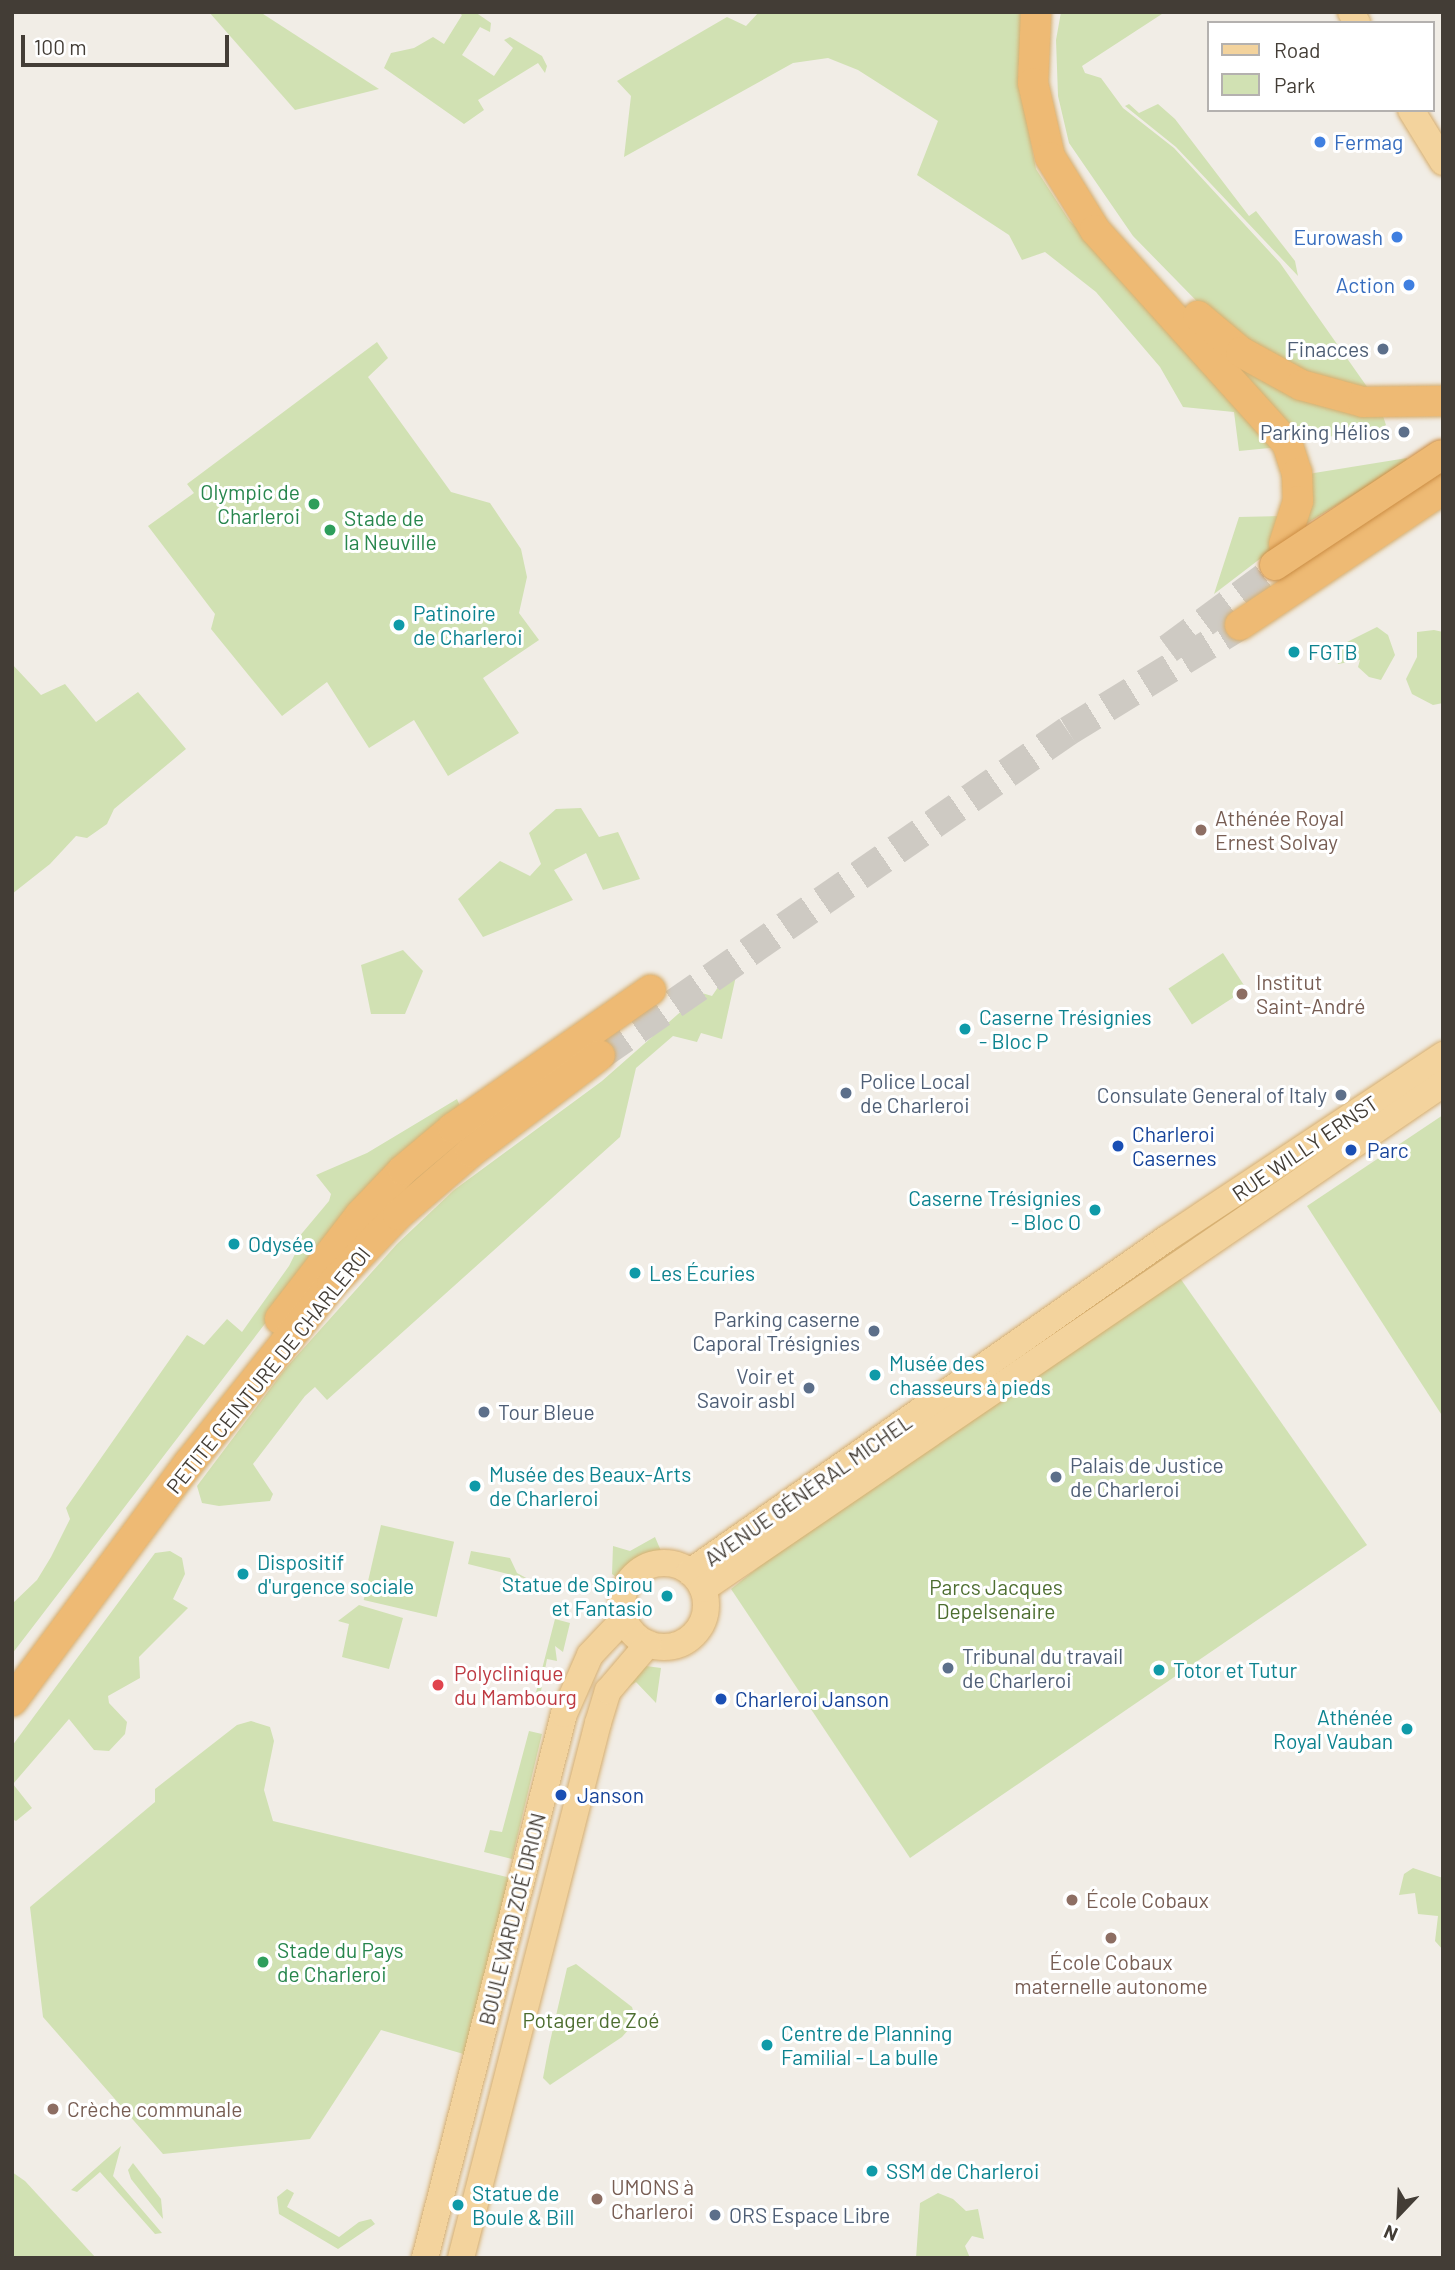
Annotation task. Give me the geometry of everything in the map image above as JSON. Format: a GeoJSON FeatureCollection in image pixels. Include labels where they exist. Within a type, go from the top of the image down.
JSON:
{"type":"FeatureCollection","features":[{"type":"Feature","properties":{"kind":"highway"},"geometry":{"type":"LineString","coordinates":[[1036,12],[1032,53],[1036,108],[1062,182],[1095,230],[1257,404],[1287,443],[1297,473],[1297,513],[1280,555],[1443,454]]}},
{"type":"Feature","properties":{"kind":"highway"},"geometry":{"type":"LineString","coordinates":[[1051,12],[1046,58],[1050,97],[1075,174],[1104,217],[1176,295],[1241,352],[1270,371],[1329,395],[1398,404],[1443,401]]}},
{"type":"Feature","properties":{"kind":"highway"},"geometry":{"type":"LineString","coordinates":[[1240,625],[1443,489]]}},
{"type":"Feature","properties":{"kind":"highway"},"geometry":{"type":"LineString","coordinates":[[189,1463],[214,1406],[318,1268],[403,1171],[453,1128],[651,990]]}},
{"type":"Feature","properties":{"kind":"highway","name":"PETITE CEINTURE DE CHARLEROI"},"geometry":{"type":"LineString","coordinates":[[12,1701],[189,1463],[332,1284],[398,1215],[471,1152],[600,1055]]}},
{"type":"Feature","properties":{"kind":"main road"},"geometry":{"type":"LineString","coordinates":[[1412,112],[1443,162]]}},
{"type":"Feature","properties":{"kind":"main road","name":"RUE WILLY ERNST"},"geometry":{"type":"LineString","coordinates":[[1166,1239],[1443,1055]]}},
{"type":"Feature","properties":{"kind":"main road","name":"RUE WILLY ERNST"},"geometry":{"type":"LineString","coordinates":[[1181,1262],[1443,1084]]}},
{"type":"Feature","properties":{"kind":"main road","name":"AVENUE GÉNÉRAL MICHEL"},"geometry":{"type":"LineString","coordinates":[[697,1581],[1166,1239]]}},
{"type":"Feature","properties":{"kind":"main road","name":"AVENUE GÉNÉRAL MICHEL"},"geometry":{"type":"LineString","coordinates":[[697,1581],[1181,1262]]}},
{"type":"Feature","properties":{"kind":"main road"},"geometry":{"type":"LineString","coordinates":[[665,1563],[697,1581],[705,1610],[698,1630],[678,1645],[648,1644],[624,1619],[623,1594],[643,1569],[665,1563]]}},
{"type":"Feature","properties":{"kind":"main road","name":"BOULEVARD ZOÉ DRION"},"geometry":{"type":"LineString","coordinates":[[425,2258],[564,1714],[590,1655],[624,1619]]}},
{"type":"Feature","properties":{"kind":"main road","name":"BOULEVARD ZOÉ DRION"},"geometry":{"type":"LineString","coordinates":[[461,2258],[604,1702],[625,1667],[648,1644]]}},
{"type":"Feature","properties":{"kind":"green space"},"geometry":{"type":"Polygon","coordinates":[[[209,12],[260,12],[379,89],[295,110],[209,12]]]}},
{"type":"Feature","properties":{"kind":"green space"},"geometry":{"type":"Polygon","coordinates":[[[458,12],[475,12],[491,23],[490,32],[480,27],[462,55],[494,76],[513,48],[504,40],[510,37],[542,56],[547,66],[545,73],[538,63],[478,100],[484,110],[464,124],[384,68],[391,53],[414,48],[433,37],[444,44],[462,15],[458,12]]]}},
{"type":"Feature","properties":{"kind":"green space"},"geometry":{"type":"Polygon","coordinates":[[[759,12],[1023,12],[1018,74],[1036,169],[1069,220],[1214,367],[1280,447],[1239,451],[1234,412],[1183,407],[1160,367],[1096,292],[1045,252],[1022,260],[1009,235],[917,175],[938,121],[858,70],[828,58],[793,63],[624,157],[631,96],[617,81],[727,17],[746,26],[759,12]]]}},
{"type":"Feature","properties":{"kind":"green space"},"geometry":{"type":"Polygon","coordinates":[[[1061,12],[1165,12],[1082,66],[1085,73],[1101,78],[1123,108],[1174,148],[1280,263],[1370,391],[1290,367],[1223,328],[1133,236],[1069,143],[1058,96],[1056,40],[1061,12]]]}},
{"type":"Feature","properties":{"kind":"green space"},"geometry":{"type":"Polygon","coordinates":[[[1129,104],[1139,113],[1158,104],[1175,119],[1249,216],[1256,211],[1295,261],[1298,276],[1176,147],[1125,106],[1129,104]]]}},
{"type":"Feature","properties":{"kind":"green space","name":"Stade de la Neuville"},"geometry":{"type":"Polygon","coordinates":[[[377,342],[388,358],[368,377],[451,492],[490,503],[521,549],[527,577],[519,613],[539,640],[483,678],[519,733],[448,776],[414,720],[369,748],[327,682],[282,716],[211,629],[215,614],[148,526],[194,493],[187,484],[377,342]]]}},
{"type":"Feature","properties":{"kind":"green space"},"geometry":{"type":"Polygon","coordinates":[[[1232,363],[1381,410],[1386,425],[1377,430],[1298,441],[1232,363]]]}},
{"type":"Feature","properties":{"kind":"green space"},"geometry":{"type":"Polygon","coordinates":[[[1280,458],[1285,458],[1292,486],[1285,533],[1269,552],[1214,594],[1239,517],[1285,516],[1280,458]]]}},
{"type":"Feature","properties":{"kind":"green space"},"geometry":{"type":"Polygon","coordinates":[[[1407,458],[1406,463],[1304,525],[1308,474],[1407,458]]]}},
{"type":"Feature","properties":{"kind":"green space"},"geometry":{"type":"Polygon","coordinates":[[[1377,627],[1388,635],[1395,655],[1381,680],[1369,677],[1358,667],[1360,660],[1338,664],[1336,654],[1345,643],[1377,627]]]}},
{"type":"Feature","properties":{"kind":"green space"},"geometry":{"type":"Polygon","coordinates":[[[1417,632],[1443,632],[1443,703],[1433,705],[1412,694],[1406,679],[1417,657],[1417,632]]]}},
{"type":"Feature","properties":{"kind":"green space"},"geometry":{"type":"Polygon","coordinates":[[[12,664],[41,695],[65,684],[96,722],[138,692],[186,749],[114,809],[107,824],[87,838],[76,836],[50,864],[12,894],[12,664]]]}},
{"type":"Feature","properties":{"kind":"green space"},"geometry":{"type":"Polygon","coordinates":[[[581,808],[599,837],[618,832],[640,879],[603,890],[586,853],[554,870],[573,900],[483,937],[458,899],[500,861],[530,876],[541,864],[529,833],[556,809],[581,808]]]}},
{"type":"Feature","properties":{"kind":"green space"},"geometry":{"type":"Polygon","coordinates":[[[403,950],[423,971],[405,1014],[371,1014],[361,965],[403,950]]]}},
{"type":"Feature","properties":{"kind":"green space"},"geometry":{"type":"Polygon","coordinates":[[[1223,953],[1246,989],[1192,1024],[1168,988],[1223,953]]]}},
{"type":"Feature","properties":{"kind":"green space"},"geometry":{"type":"Polygon","coordinates":[[[727,974],[736,976],[722,1039],[701,1033],[697,1042],[673,1036],[636,1068],[620,1137],[327,1400],[315,1387],[305,1396],[253,1464],[273,1494],[270,1501],[219,1506],[202,1503],[197,1486],[285,1369],[397,1244],[454,1190],[602,1081],[702,993],[712,996],[727,974]]]}},
{"type":"Feature","properties":{"kind":"green space"},"geometry":{"type":"Polygon","coordinates":[[[457,1099],[460,1106],[287,1295],[12,1654],[12,1604],[37,1580],[70,1519],[66,1508],[187,1335],[204,1345],[227,1319],[242,1332],[289,1266],[296,1252],[293,1244],[329,1201],[331,1194],[316,1175],[367,1153],[457,1099]]]}},
{"type":"Feature","properties":{"kind":"green space"},"geometry":{"type":"Polygon","coordinates":[[[1443,1115],[1443,1417],[1307,1206],[1443,1115]]]}},
{"type":"Feature","properties":{"kind":"green space","name":"Parcs Jacques Depelsenaire"},"geometry":{"type":"Polygon","coordinates":[[[1180,1278],[1367,1545],[910,1858],[731,1589],[806,1529],[1180,1278]]]}},
{"type":"Feature","properties":{"kind":"green space"},"geometry":{"type":"Polygon","coordinates":[[[381,1525],[454,1542],[437,1617],[364,1600],[381,1525]]]}},
{"type":"Feature","properties":{"kind":"green space"},"geometry":{"type":"Polygon","coordinates":[[[655,1537],[661,1551],[639,1559],[616,1577],[612,1574],[613,1546],[630,1551],[655,1537]]]}},
{"type":"Feature","properties":{"kind":"green space"},"geometry":{"type":"Polygon","coordinates":[[[170,1551],[182,1558],[185,1574],[173,1599],[188,1608],[139,1657],[140,1678],[108,1696],[109,1703],[127,1722],[125,1734],[109,1751],[94,1750],[69,1719],[13,1784],[32,1808],[16,1821],[12,1819],[12,1746],[155,1553],[170,1551]]]}},
{"type":"Feature","properties":{"kind":"green space"},"geometry":{"type":"Polygon","coordinates":[[[471,1551],[510,1558],[517,1573],[528,1579],[468,1564],[471,1551]]]}},
{"type":"Feature","properties":{"kind":"green space"},"geometry":{"type":"Polygon","coordinates":[[[359,1605],[403,1618],[389,1669],[342,1657],[349,1624],[338,1621],[359,1605]]]}},
{"type":"Feature","properties":{"kind":"green space"},"geometry":{"type":"Polygon","coordinates":[[[555,1619],[570,1623],[563,1652],[555,1646],[557,1661],[547,1659],[539,1702],[534,1700],[555,1619]]]}},
{"type":"Feature","properties":{"kind":"green space"},"geometry":{"type":"Polygon","coordinates":[[[646,1666],[661,1668],[656,1703],[636,1682],[627,1688],[646,1666]]]}},
{"type":"Feature","properties":{"kind":"green space","name":"Stade du Pays de Charleroi"},"geometry":{"type":"Polygon","coordinates":[[[251,1721],[270,1727],[274,1741],[264,1790],[273,1821],[511,1878],[467,2055],[381,2030],[310,2139],[163,2154],[43,2017],[30,1907],[155,1802],[155,1789],[237,1725],[251,1721]]]}},
{"type":"Feature","properties":{"kind":"green space"},"geometry":{"type":"Polygon","coordinates":[[[529,1731],[542,1734],[512,1859],[484,1852],[490,1830],[502,1832],[529,1731]]]}},
{"type":"Feature","properties":{"kind":"green space"},"geometry":{"type":"Polygon","coordinates":[[[1413,1868],[1443,1878],[1443,1950],[1435,1941],[1438,1916],[1418,1914],[1415,1893],[1399,1895],[1404,1874],[1413,1868]]]}},
{"type":"Feature","properties":{"kind":"green space","name":"Potager de Zoé"},"geometry":{"type":"Polygon","coordinates":[[[576,1964],[632,2007],[636,2021],[622,2037],[550,2085],[543,2078],[549,2046],[567,1968],[576,1964]]]}},
{"type":"Feature","properties":{"kind":"green space"},"geometry":{"type":"Polygon","coordinates":[[[121,2146],[113,2176],[162,2233],[155,2234],[100,2172],[77,2192],[71,2190],[121,2146]]]}},
{"type":"Feature","properties":{"kind":"green space"},"geometry":{"type":"Polygon","coordinates":[[[133,2163],[161,2199],[163,2219],[131,2179],[128,2170],[133,2163]]]}},
{"type":"Feature","properties":{"kind":"green space"},"geometry":{"type":"Polygon","coordinates":[[[12,2172],[25,2181],[96,2258],[12,2258],[12,2172]]]}},
{"type":"Feature","properties":{"kind":"green space"},"geometry":{"type":"Polygon","coordinates":[[[287,2189],[294,2193],[287,2207],[339,2237],[359,2222],[371,2219],[375,2224],[338,2249],[279,2214],[277,2197],[287,2189]]]}},
{"type":"Feature","properties":{"kind":"green space"},"geometry":{"type":"Polygon","coordinates":[[[938,2193],[953,2199],[966,2211],[978,2209],[984,2239],[972,2236],[965,2246],[970,2258],[916,2258],[920,2203],[938,2193]]]}},
{"type":"Feature","properties":{"kind":"tunnel"},"geometry":{"type":"LineString","coordinates":[[1168,649],[1297,554]]}},
{"type":"Feature","properties":{"kind":"tunnel"},"geometry":{"type":"LineString","coordinates":[[600,1055],[1068,731],[1240,625]]}},
{"type":"Feature","properties":{"kind":"place","name":"Fermag"},"geometry":{"type":"Point","coordinates":[1320,142]}},
{"type":"Feature","properties":{"kind":"place","name":"Eurowash"},"geometry":{"type":"Point","coordinates":[1397,237]}},
{"type":"Feature","properties":{"kind":"place","name":"Action"},"geometry":{"type":"Point","coordinates":[1409,285]}},
{"type":"Feature","properties":{"kind":"place","name":"Finacces"},"geometry":{"type":"Point","coordinates":[1383,349]}},
{"type":"Feature","properties":{"kind":"place","name":"Parking Hélios"},"geometry":{"type":"Point","coordinates":[1404,432]}},
{"type":"Feature","properties":{"kind":"place","name":"Olympic de Charleroi"},"geometry":{"type":"Point","coordinates":[314,504]}},
{"type":"Feature","properties":{"kind":"place","name":"Stade de la Neuville"},"geometry":{"type":"Point","coordinates":[330,530]}},
{"type":"Feature","properties":{"kind":"place","name":"Patinoire de Charleroi"},"geometry":{"type":"Point","coordinates":[399,625]}},
{"type":"Feature","properties":{"kind":"place","name":"FGTB"},"geometry":{"type":"Point","coordinates":[1294,652]}},
{"type":"Feature","properties":{"kind":"place","name":"Athénée Royal Ernest Solvay"},"geometry":{"type":"Point","coordinates":[1201,830]}},
{"type":"Feature","properties":{"kind":"place","name":"Institut Saint-André"},"geometry":{"type":"Point","coordinates":[1242,994]}},
{"type":"Feature","properties":{"kind":"place","name":"Caserne Trésignies - Bloc P"},"geometry":{"type":"Point","coordinates":[965,1029]}},
{"type":"Feature","properties":{"kind":"place","name":"Police Local de Charleroi"},"geometry":{"type":"Point","coordinates":[846,1093]}},
{"type":"Feature","properties":{"kind":"place","name":"Consulate General of Italy"},"geometry":{"type":"Point","coordinates":[1341,1095]}},
{"type":"Feature","properties":{"kind":"place","name":"Charleroi Casernes"},"geometry":{"type":"Point","coordinates":[1118,1146]}},
{"type":"Feature","properties":{"kind":"place","name":"Parc"},"geometry":{"type":"Point","coordinates":[1351,1150]}},
{"type":"Feature","properties":{"kind":"place","name":"Caserne Trésignies - Bloc O"},"geometry":{"type":"Point","coordinates":[1095,1210]}},
{"type":"Feature","properties":{"kind":"place","name":"Odysée"},"geometry":{"type":"Point","coordinates":[234,1244]}},
{"type":"Feature","properties":{"kind":"place","name":"Les Écuries"},"geometry":{"type":"Point","coordinates":[635,1273]}},
{"type":"Feature","properties":{"kind":"place","name":"Parking caserne Caporal Trésignies"},"geometry":{"type":"Point","coordinates":[874,1331]}},
{"type":"Feature","properties":{"kind":"place","name":"Musée des chasseurs à pieds"},"geometry":{"type":"Point","coordinates":[875,1375]}},
{"type":"Feature","properties":{"kind":"place","name":"Voir et Savoir asbl"},"geometry":{"type":"Point","coordinates":[809,1388]}},
{"type":"Feature","properties":{"kind":"place","name":"Tour Bleue"},"geometry":{"type":"Point","coordinates":[484,1412]}},
{"type":"Feature","properties":{"kind":"place","name":"Palais de Justice de Charleroi"},"geometry":{"type":"Point","coordinates":[1056,1477]}},
{"type":"Feature","properties":{"kind":"place","name":"Musée des Beaux-Arts de Charleroi"},"geometry":{"type":"Point","coordinates":[475,1486]}},
{"type":"Feature","properties":{"kind":"place","name":"Dispositif d'urgence sociale"},"geometry":{"type":"Point","coordinates":[243,1574]}},
{"type":"Feature","properties":{"kind":"place","name":"Statue de Spirou et Fantasio"},"geometry":{"type":"Point","coordinates":[667,1596]}},
{"type":"Feature","properties":{"kind":"place","name":"Tribunal du travail de Charleroi"},"geometry":{"type":"Point","coordinates":[948,1668]}},
{"type":"Feature","properties":{"kind":"place","name":"Totor et Tutur"},"geometry":{"type":"Point","coordinates":[1159,1670]}},
{"type":"Feature","properties":{"kind":"place","name":"Polyclinique du Mambourg"},"geometry":{"type":"Point","coordinates":[438,1685]}},
{"type":"Feature","properties":{"kind":"place","name":"Charleroi Janson"},"geometry":{"type":"Point","coordinates":[721,1699]}},
{"type":"Feature","properties":{"kind":"place","name":"Athénée Royal Vauban"},"geometry":{"type":"Point","coordinates":[1407,1729]}},
{"type":"Feature","properties":{"kind":"place","name":"Janson"},"geometry":{"type":"Point","coordinates":[561,1795]}},
{"type":"Feature","properties":{"kind":"place","name":"École Cobaux"},"geometry":{"type":"Point","coordinates":[1072,1900]}},
{"type":"Feature","properties":{"kind":"place","name":"École Cobaux maternelle autonome"},"geometry":{"type":"Point","coordinates":[1111,1938]}},
{"type":"Feature","properties":{"kind":"place","name":"Stade du Pays de Charleroi"},"geometry":{"type":"Point","coordinates":[263,1962]}},
{"type":"Feature","properties":{"kind":"place","name":"Centre de Planning Familial - La bulle"},"geometry":{"type":"Point","coordinates":[767,2045]}},
{"type":"Feature","properties":{"kind":"place","name":"Crèche communale"},"geometry":{"type":"Point","coordinates":[53,2109]}},
{"type":"Feature","properties":{"kind":"place","name":"SSM de Charleroi"},"geometry":{"type":"Point","coordinates":[872,2171]}},
{"type":"Feature","properties":{"kind":"place","name":"UMONS à Charleroi"},"geometry":{"type":"Point","coordinates":[597,2199]}},
{"type":"Feature","properties":{"kind":"place","name":"Statue de Boule & Bill"},"geometry":{"type":"Point","coordinates":[458,2205]}},
{"type":"Feature","properties":{"kind":"place","name":"ORS Espace Libre"},"geometry":{"type":"Point","coordinates":[715,2215]}}]}
